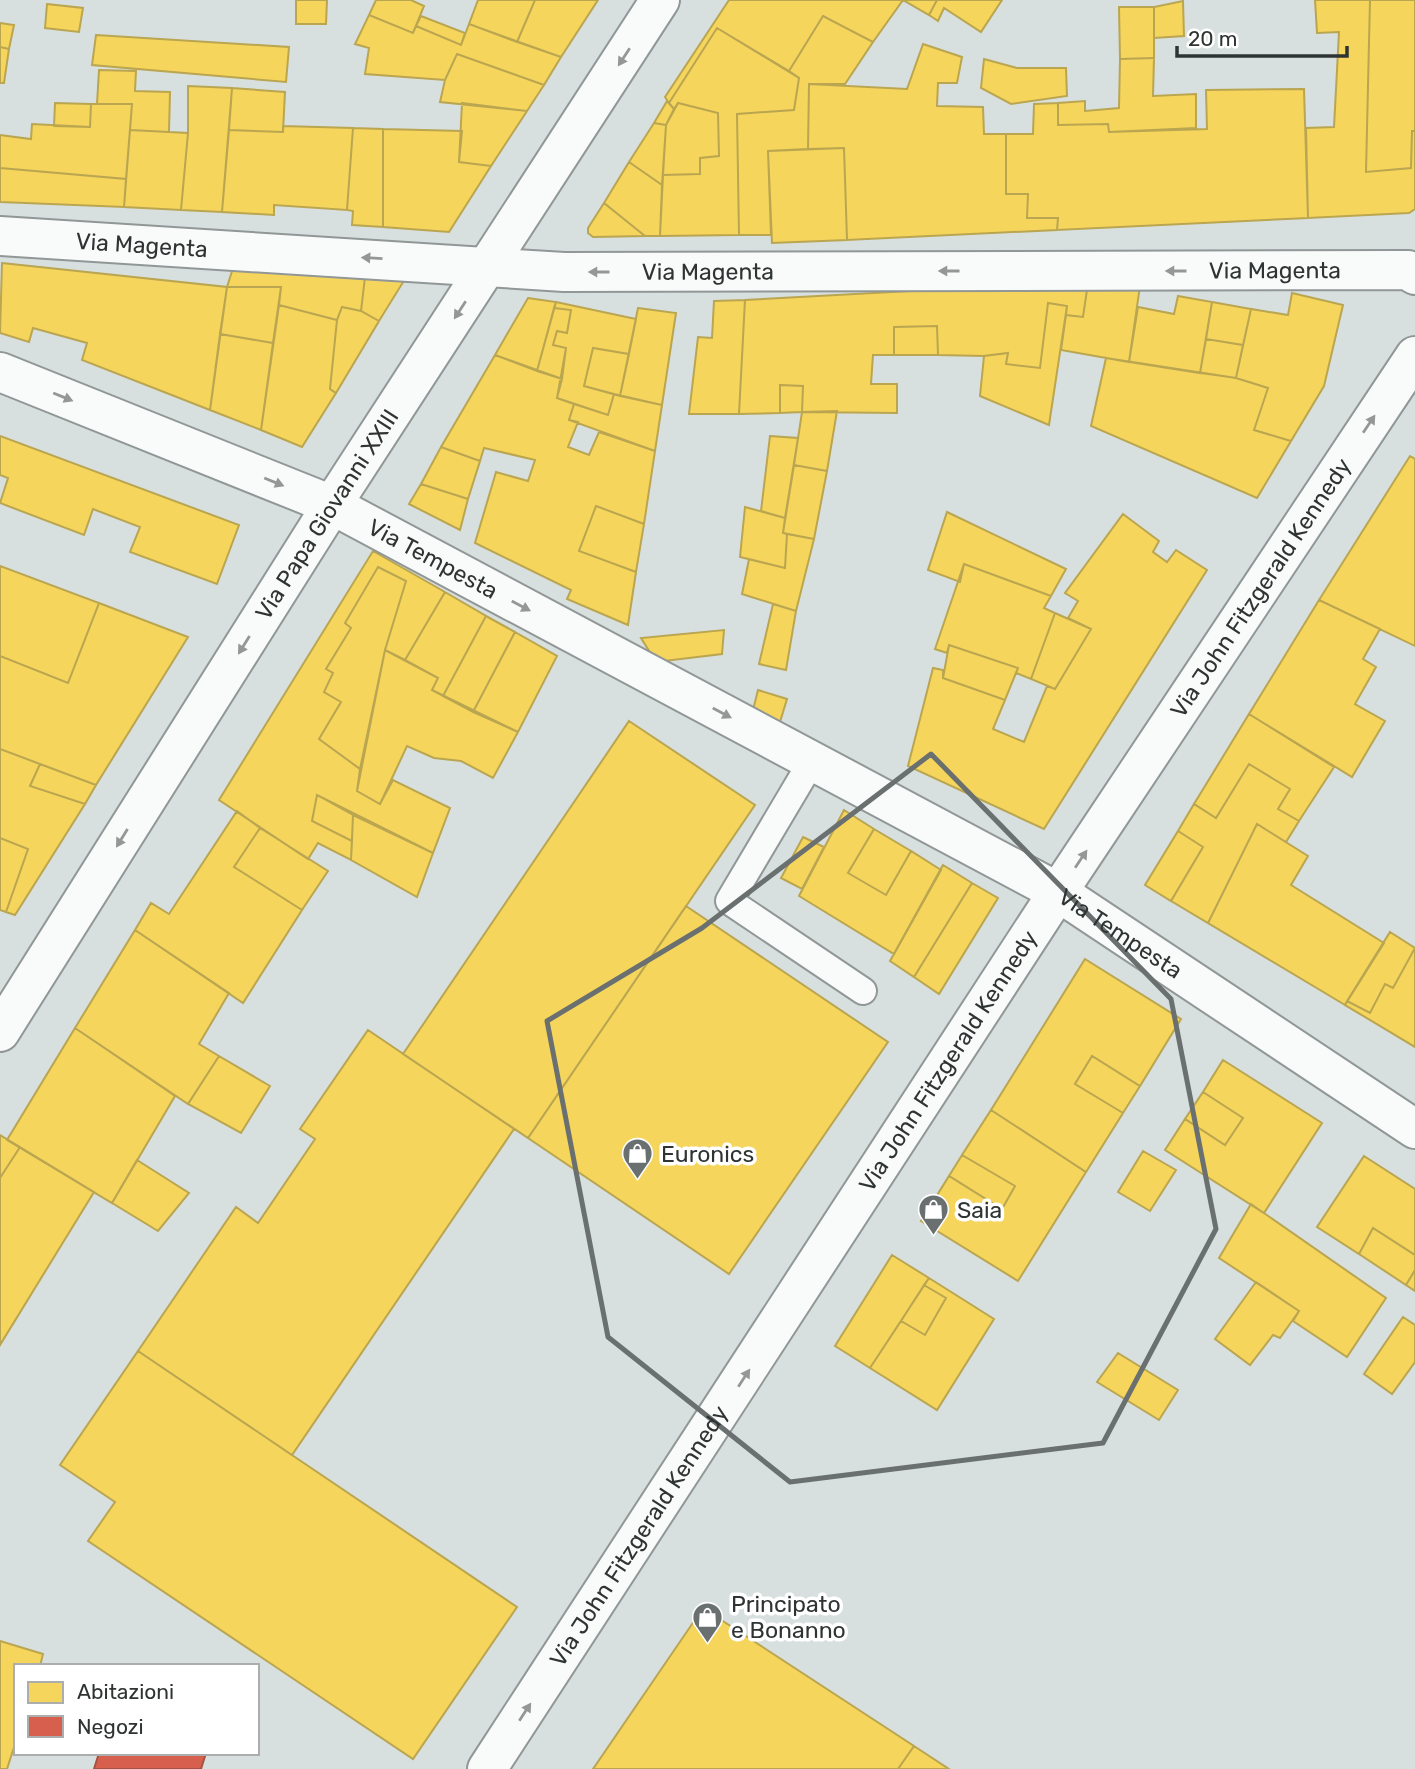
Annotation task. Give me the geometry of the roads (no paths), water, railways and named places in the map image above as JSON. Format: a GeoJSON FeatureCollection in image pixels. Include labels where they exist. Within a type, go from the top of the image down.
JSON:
{"type":"FeatureCollection","features":[{"type":"Feature","properties":{"kind":"street","name":"Via Papa Giovanni XXIII"},"geometry":{"type":"LineString","coordinates":[[0,1032],[332,505],[660,0]]}},
{"type":"Feature","properties":{"kind":"street","name":"Via Magenta"},"geometry":{"type":"LineString","coordinates":[[0,236],[490,265],[564,272],[1408,270],[1415,275]]}},
{"type":"Feature","properties":{"kind":"street","name":"Via John Fitzgerald Kennedy"},"geometry":{"type":"LineString","coordinates":[[487,1769],[1058,892],[1415,356]]}},
{"type":"Feature","properties":{"kind":"street","name":"Via Tempesta"},"geometry":{"type":"LineString","coordinates":[[0,372],[332,505],[1058,892],[1415,1129]]}},
{"type":"Feature","properties":{"kind":"lane"},"geometry":{"type":"LineString","coordinates":[[812,761],[729,901],[863,991]]}},
{"type":"Feature","properties":{"kind":"place","name":"Euronics"},"geometry":{"type":"Point","coordinates":[638,1181]}},
{"type":"Feature","properties":{"kind":"place","name":"Saia"},"geometry":{"type":"Point","coordinates":[934,1237]}},
{"type":"Feature","properties":{"kind":"place","name":"Principato e Bonanno"},"geometry":{"type":"Point","coordinates":[708,1644]}}]}
